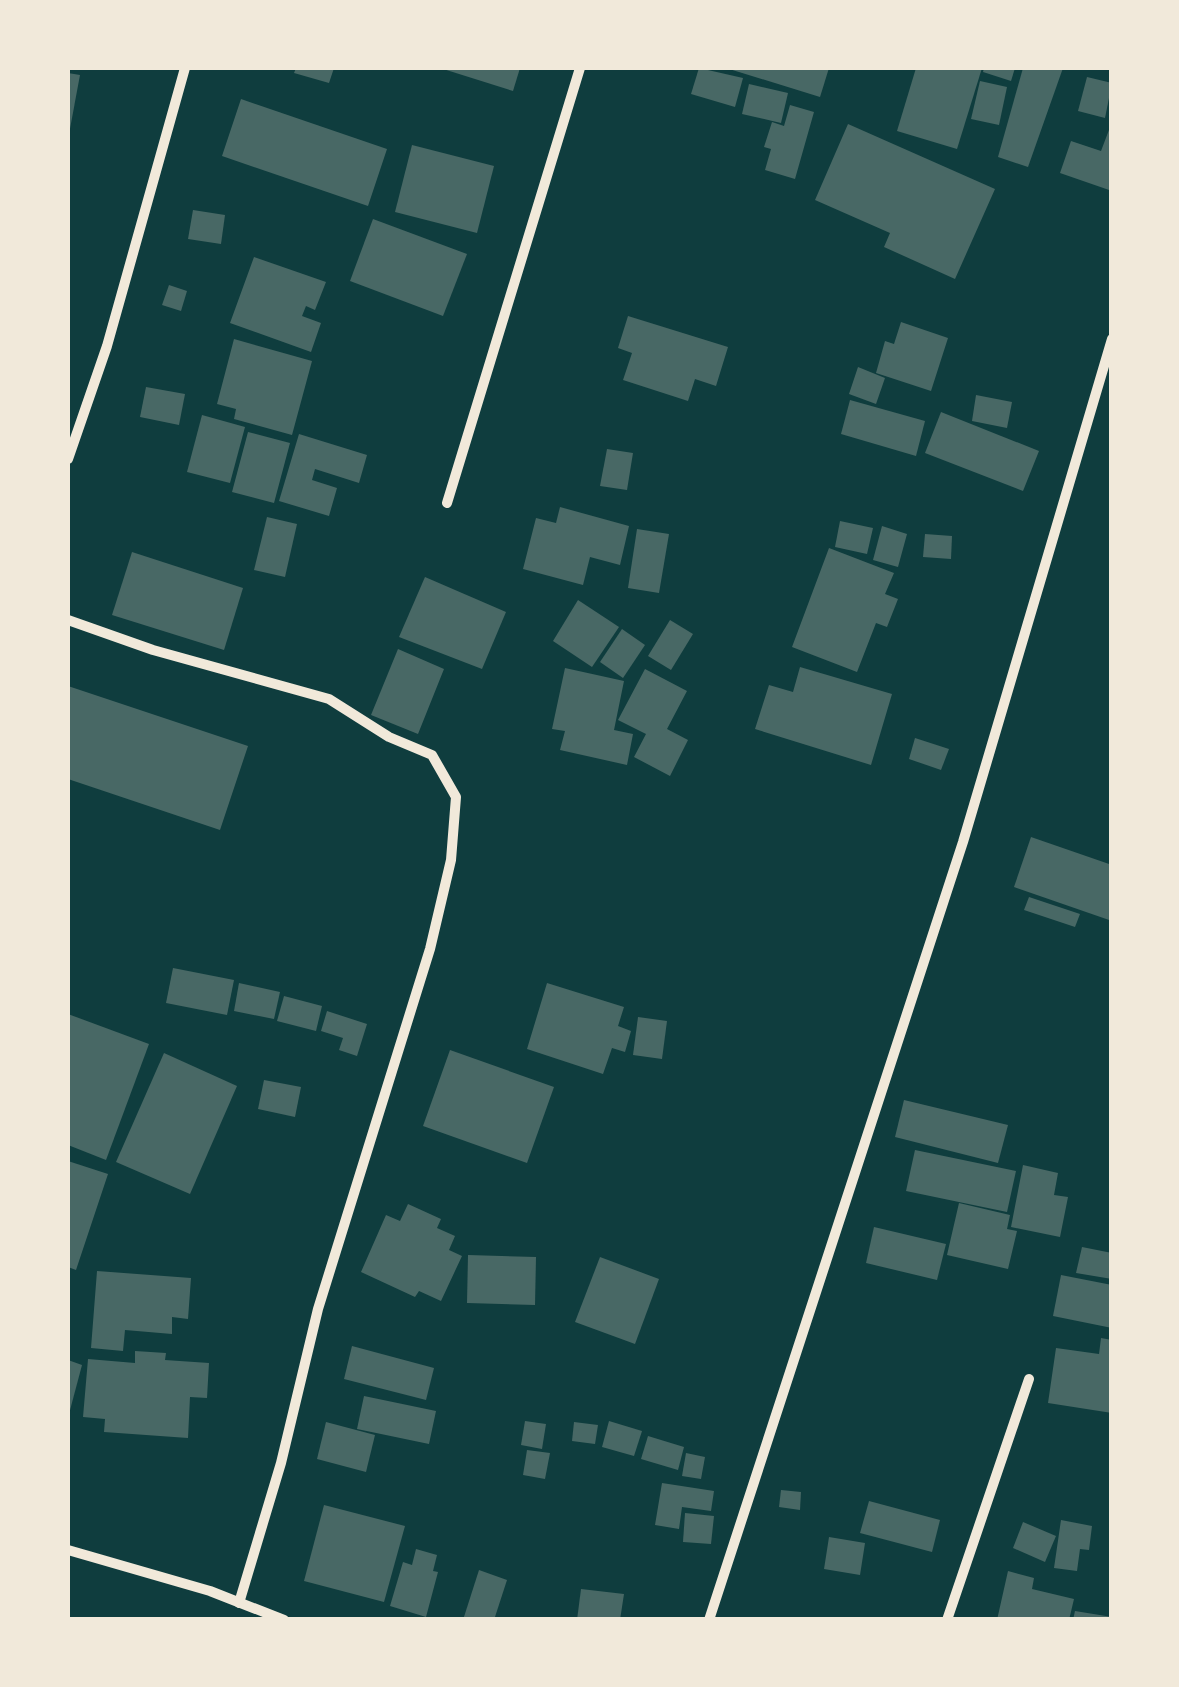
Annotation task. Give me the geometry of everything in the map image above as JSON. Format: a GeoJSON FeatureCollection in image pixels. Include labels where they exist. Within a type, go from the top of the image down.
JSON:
{"type":"FeatureCollection","features":[{"type":"Feature","properties":{"kind":"street"},"geometry":{"type":"LineString","coordinates":[[68,459],[106,346],[185,68]]}},
{"type":"Feature","properties":{"kind":"street"},"geometry":{"type":"LineString","coordinates":[[447,503],[580,68]]}},
{"type":"Feature","properties":{"kind":"street"},"geometry":{"type":"LineString","coordinates":[[709,1620],[974,808],[1112,338]]}},
{"type":"Feature","properties":{"kind":"street"},"geometry":{"type":"LineString","coordinates":[[68,620],[153,650],[329,698],[389,737],[432,755],[456,797],[451,860],[430,949],[318,1308],[281,1463],[239,1603]]}},
{"type":"Feature","properties":{"kind":"street"},"geometry":{"type":"LineString","coordinates":[[947,1620],[1029,1379]]}},
{"type":"Feature","properties":{"kind":"street"},"geometry":{"type":"LineString","coordinates":[[68,1550],[284,1620]]}},
{"type":"Feature","properties":{"kind":"building"},"geometry":{"type":"Polygon","coordinates":[[[296,68],[334,68],[329,83],[294,73],[296,68]]]}},
{"type":"Feature","properties":{"kind":"building"},"geometry":{"type":"Polygon","coordinates":[[[440,68],[520,68],[513,91],[440,68]]]}},
{"type":"Feature","properties":{"kind":"building"},"geometry":{"type":"Polygon","coordinates":[[[699,68],[743,78],[735,107],[691,94],[699,68]]]}},
{"type":"Feature","properties":{"kind":"building"},"geometry":{"type":"Polygon","coordinates":[[[726,68],[829,68],[820,97],[726,68]]]}},
{"type":"Feature","properties":{"kind":"building"},"geometry":{"type":"Polygon","coordinates":[[[916,68],[982,68],[957,149],[897,131],[916,68]]]}},
{"type":"Feature","properties":{"kind":"building"},"geometry":{"type":"Polygon","coordinates":[[[984,68],[1015,68],[1011,81],[983,72],[984,68]]]}},
{"type":"Feature","properties":{"kind":"building"},"geometry":{"type":"Polygon","coordinates":[[[1023,68],[1063,68],[1028,167],[998,157],[1023,68]]]}},
{"type":"Feature","properties":{"kind":"building"},"geometry":{"type":"Polygon","coordinates":[[[68,73],[80,75],[69,134],[68,134],[68,73]]]}},
{"type":"Feature","properties":{"kind":"building"},"geometry":{"type":"Polygon","coordinates":[[[1087,77],[1112,83],[1105,118],[1078,111],[1087,77]]]}},
{"type":"Feature","properties":{"kind":"building"},"geometry":{"type":"Polygon","coordinates":[[[980,81],[1007,87],[999,125],[971,119],[980,81]]]}},
{"type":"Feature","properties":{"kind":"building"},"geometry":{"type":"Polygon","coordinates":[[[749,84],[788,93],[781,123],[742,114],[749,84]]]}},
{"type":"Feature","properties":{"kind":"building"},"geometry":{"type":"Polygon","coordinates":[[[241,99],[387,149],[368,206],[222,156],[241,99]]]}},
{"type":"Feature","properties":{"kind":"building"},"geometry":{"type":"Polygon","coordinates":[[[790,105],[814,112],[795,179],[765,170],[771,149],[764,147],[772,122],[784,126],[790,105]]]}},
{"type":"Feature","properties":{"kind":"building"},"geometry":{"type":"Polygon","coordinates":[[[1112,122],[1112,191],[1060,173],[1071,141],[1101,151],[1112,122]]]}},
{"type":"Feature","properties":{"kind":"building"},"geometry":{"type":"Polygon","coordinates":[[[848,124],[995,189],[955,279],[884,247],[890,233],[815,200],[848,124]]]}},
{"type":"Feature","properties":{"kind":"building"},"geometry":{"type":"Polygon","coordinates":[[[412,145],[494,166],[477,233],[395,212],[412,145]]]}},
{"type":"Feature","properties":{"kind":"building"},"geometry":{"type":"Polygon","coordinates":[[[193,210],[225,215],[221,244],[188,239],[193,210]]]}},
{"type":"Feature","properties":{"kind":"building"},"geometry":{"type":"Polygon","coordinates":[[[373,219],[467,254],[443,316],[350,281],[373,219]]]}},
{"type":"Feature","properties":{"kind":"building"},"geometry":{"type":"Polygon","coordinates":[[[254,257],[326,282],[315,310],[306,306],[302,316],[321,323],[311,352],[230,323],[254,257]]]}},
{"type":"Feature","properties":{"kind":"building"},"geometry":{"type":"Polygon","coordinates":[[[169,285],[187,291],[181,311],[162,305],[169,285]]]}},
{"type":"Feature","properties":{"kind":"building"},"geometry":{"type":"Polygon","coordinates":[[[628,316],[728,347],[716,386],[695,379],[688,401],[623,380],[632,353],[618,348],[628,316]]]}},
{"type":"Feature","properties":{"kind":"building"},"geometry":{"type":"Polygon","coordinates":[[[901,322],[948,338],[931,391],[876,373],[885,341],[894,344],[901,322]]]}},
{"type":"Feature","properties":{"kind":"building"},"geometry":{"type":"Polygon","coordinates":[[[234,339],[312,361],[292,435],[234,419],[236,409],[217,404],[234,339]]]}},
{"type":"Feature","properties":{"kind":"building"},"geometry":{"type":"Polygon","coordinates":[[[858,367],[885,378],[876,404],[849,394],[858,367]]]}},
{"type":"Feature","properties":{"kind":"building"},"geometry":{"type":"Polygon","coordinates":[[[146,387],[185,394],[179,425],[140,417],[146,387]]]}},
{"type":"Feature","properties":{"kind":"building"},"geometry":{"type":"Polygon","coordinates":[[[976,395],[1012,402],[1007,428],[972,421],[976,395]]]}},
{"type":"Feature","properties":{"kind":"building"},"geometry":{"type":"Polygon","coordinates":[[[850,400],[925,421],[916,456],[841,434],[850,400]]]}},
{"type":"Feature","properties":{"kind":"building"},"geometry":{"type":"Polygon","coordinates":[[[941,412],[1039,451],[1023,491],[925,453],[941,412]]]}},
{"type":"Feature","properties":{"kind":"building"},"geometry":{"type":"Polygon","coordinates":[[[202,415],[245,427],[230,483],[187,472],[202,415]]]}},
{"type":"Feature","properties":{"kind":"building"},"geometry":{"type":"Polygon","coordinates":[[[248,432],[290,443],[274,503],[232,492],[248,432]]]}},
{"type":"Feature","properties":{"kind":"building"},"geometry":{"type":"Polygon","coordinates":[[[299,434],[367,455],[359,483],[315,469],[312,480],[337,488],[329,516],[279,501],[299,434]]]}},
{"type":"Feature","properties":{"kind":"building"},"geometry":{"type":"Polygon","coordinates":[[[607,449],[633,453],[627,490],[600,486],[607,449]]]}},
{"type":"Feature","properties":{"kind":"building"},"geometry":{"type":"Polygon","coordinates":[[[560,507],[629,526],[620,565],[590,557],[583,585],[523,569],[536,518],[556,523],[560,507]]]}},
{"type":"Feature","properties":{"kind":"building"},"geometry":{"type":"Polygon","coordinates":[[[267,517],[297,524],[285,577],[254,570],[267,517]]]}},
{"type":"Feature","properties":{"kind":"building"},"geometry":{"type":"Polygon","coordinates":[[[840,521],[873,528],[867,554],[835,547],[840,521]]]}},
{"type":"Feature","properties":{"kind":"building"},"geometry":{"type":"Polygon","coordinates":[[[882,526],[907,534],[898,567],[873,560],[882,526]]]}},
{"type":"Feature","properties":{"kind":"building"},"geometry":{"type":"Polygon","coordinates":[[[637,529],[669,534],[659,593],[628,588],[637,529]]]}},
{"type":"Feature","properties":{"kind":"building"},"geometry":{"type":"Polygon","coordinates":[[[925,534],[952,536],[951,559],[923,557],[925,534]]]}},
{"type":"Feature","properties":{"kind":"building"},"geometry":{"type":"Polygon","coordinates":[[[829,548],[894,573],[885,594],[898,599],[887,627],[876,623],[857,672],[792,647],[829,548]]]}},
{"type":"Feature","properties":{"kind":"building"},"geometry":{"type":"Polygon","coordinates":[[[132,552],[243,588],[224,650],[112,615],[132,552]]]}},
{"type":"Feature","properties":{"kind":"building"},"geometry":{"type":"Polygon","coordinates":[[[425,577],[506,612],[482,669],[399,637],[425,577]]]}},
{"type":"Feature","properties":{"kind":"building"},"geometry":{"type":"Polygon","coordinates":[[[578,600],[619,627],[592,667],[553,641],[578,600]]]}},
{"type":"Feature","properties":{"kind":"building"},"geometry":{"type":"Polygon","coordinates":[[[670,620],[693,634],[671,670],[648,656],[670,620]]]}},
{"type":"Feature","properties":{"kind":"building"},"geometry":{"type":"Polygon","coordinates":[[[622,629],[645,645],[623,678],[600,662],[622,629]]]}},
{"type":"Feature","properties":{"kind":"building"},"geometry":{"type":"Polygon","coordinates":[[[398,649],[444,669],[418,734],[371,715],[398,649]]]}},
{"type":"Feature","properties":{"kind":"building"},"geometry":{"type":"Polygon","coordinates":[[[800,667],[892,694],[871,765],[755,729],[769,685],[793,692],[800,667]]]}},
{"type":"Feature","properties":{"kind":"building"},"geometry":{"type":"Polygon","coordinates":[[[565,668],[624,681],[614,730],[633,734],[627,765],[560,750],[565,731],[552,729],[565,668]]]}},
{"type":"Feature","properties":{"kind":"building"},"geometry":{"type":"Polygon","coordinates":[[[645,669],[687,691],[667,729],[688,740],[670,776],[634,757],[646,734],[618,720],[645,669]]]}},
{"type":"Feature","properties":{"kind":"building"},"geometry":{"type":"Polygon","coordinates":[[[68,686],[248,746],[220,830],[68,779],[68,686]]]}},
{"type":"Feature","properties":{"kind":"building"},"geometry":{"type":"Polygon","coordinates":[[[915,738],[949,749],[941,770],[909,759],[915,738]]]}},
{"type":"Feature","properties":{"kind":"building"},"geometry":{"type":"Polygon","coordinates":[[[1031,837],[1112,865],[1112,921],[1014,887],[1031,837]]]}},
{"type":"Feature","properties":{"kind":"building"},"geometry":{"type":"Polygon","coordinates":[[[1029,897],[1080,914],[1075,927],[1024,910],[1029,897]]]}},
{"type":"Feature","properties":{"kind":"building"},"geometry":{"type":"Polygon","coordinates":[[[173,968],[234,980],[227,1015],[166,1003],[173,968]]]}},
{"type":"Feature","properties":{"kind":"building"},"geometry":{"type":"Polygon","coordinates":[[[239,983],[280,992],[274,1019],[234,1011],[239,983]]]}},
{"type":"Feature","properties":{"kind":"building"},"geometry":{"type":"Polygon","coordinates":[[[547,983],[624,1007],[618,1026],[631,1031],[625,1052],[612,1048],[603,1074],[527,1049],[547,983]]]}},
{"type":"Feature","properties":{"kind":"building"},"geometry":{"type":"Polygon","coordinates":[[[284,996],[322,1006],[316,1031],[277,1021],[284,996]]]}},
{"type":"Feature","properties":{"kind":"building"},"geometry":{"type":"Polygon","coordinates":[[[327,1011],[367,1024],[357,1056],[339,1050],[343,1038],[321,1031],[327,1011]]]}},
{"type":"Feature","properties":{"kind":"building"},"geometry":{"type":"Polygon","coordinates":[[[68,1014],[149,1044],[106,1160],[68,1145],[68,1014]]]}},
{"type":"Feature","properties":{"kind":"building"},"geometry":{"type":"Polygon","coordinates":[[[638,1017],[667,1021],[662,1059],[633,1055],[638,1017]]]}},
{"type":"Feature","properties":{"kind":"building"},"geometry":{"type":"Polygon","coordinates":[[[450,1050],[554,1087],[527,1163],[423,1126],[450,1050]]]}},
{"type":"Feature","properties":{"kind":"building"},"geometry":{"type":"Polygon","coordinates":[[[164,1053],[237,1086],[190,1194],[116,1162],[164,1053]]]}},
{"type":"Feature","properties":{"kind":"building"},"geometry":{"type":"Polygon","coordinates":[[[264,1080],[301,1087],[295,1117],[258,1109],[264,1080]]]}},
{"type":"Feature","properties":{"kind":"building"},"geometry":{"type":"Polygon","coordinates":[[[904,1100],[1008,1125],[998,1163],[895,1137],[904,1100]]]}},
{"type":"Feature","properties":{"kind":"building"},"geometry":{"type":"Polygon","coordinates":[[[915,1150],[1016,1171],[1007,1212],[906,1191],[915,1150]]]}},
{"type":"Feature","properties":{"kind":"building"},"geometry":{"type":"Polygon","coordinates":[[[68,1161],[108,1174],[76,1270],[68,1267],[68,1161]]]}},
{"type":"Feature","properties":{"kind":"building"},"geometry":{"type":"Polygon","coordinates":[[[1023,1165],[1058,1173],[1054,1195],[1068,1197],[1060,1237],[1011,1227],[1023,1165]]]}},
{"type":"Feature","properties":{"kind":"building"},"geometry":{"type":"Polygon","coordinates":[[[959,1203],[1010,1215],[1007,1229],[1017,1231],[1008,1269],[947,1255],[959,1203]]]}},
{"type":"Feature","properties":{"kind":"building"},"geometry":{"type":"Polygon","coordinates":[[[408,1204],[441,1219],[437,1228],[455,1236],[449,1250],[462,1256],[441,1301],[419,1291],[415,1297],[361,1272],[386,1215],[400,1221],[408,1204]]]}},
{"type":"Feature","properties":{"kind":"building"},"geometry":{"type":"Polygon","coordinates":[[[874,1227],[946,1244],[937,1280],[866,1263],[874,1227]]]}},
{"type":"Feature","properties":{"kind":"building"},"geometry":{"type":"Polygon","coordinates":[[[1082,1247],[1112,1253],[1112,1279],[1076,1273],[1082,1247]]]}},
{"type":"Feature","properties":{"kind":"building"},"geometry":{"type":"Polygon","coordinates":[[[468,1255],[536,1257],[535,1305],[467,1303],[468,1255]]]}},
{"type":"Feature","properties":{"kind":"building"},"geometry":{"type":"Polygon","coordinates":[[[600,1257],[659,1279],[635,1344],[575,1322],[600,1257]]]}},
{"type":"Feature","properties":{"kind":"building"},"geometry":{"type":"Polygon","coordinates":[[[97,1271],[191,1278],[188,1319],[172,1317],[172,1334],[125,1330],[123,1351],[91,1348],[97,1271]]]}},
{"type":"Feature","properties":{"kind":"building"},"geometry":{"type":"Polygon","coordinates":[[[1061,1275],[1112,1285],[1112,1328],[1053,1316],[1061,1275]]]}},
{"type":"Feature","properties":{"kind":"building"},"geometry":{"type":"Polygon","coordinates":[[[1101,1338],[1112,1340],[1112,1413],[1048,1403],[1056,1348],[1099,1354],[1101,1338]]]}},
{"type":"Feature","properties":{"kind":"building"},"geometry":{"type":"Polygon","coordinates":[[[352,1346],[434,1368],[426,1400],[344,1379],[352,1346]]]}},
{"type":"Feature","properties":{"kind":"building"},"geometry":{"type":"Polygon","coordinates":[[[135,1351],[166,1353],[165,1360],[209,1363],[207,1398],[190,1397],[188,1438],[104,1432],[105,1419],[83,1417],[88,1359],[135,1363],[135,1351]]]}},
{"type":"Feature","properties":{"kind":"building"},"geometry":{"type":"Polygon","coordinates":[[[68,1360],[82,1365],[69,1414],[68,1414],[68,1360]]]}},
{"type":"Feature","properties":{"kind":"building"},"geometry":{"type":"Polygon","coordinates":[[[364,1396],[436,1411],[429,1444],[357,1429],[364,1396]]]}},
{"type":"Feature","properties":{"kind":"building"},"geometry":{"type":"Polygon","coordinates":[[[525,1421],[546,1424],[542,1449],[521,1445],[525,1421]]]}},
{"type":"Feature","properties":{"kind":"building"},"geometry":{"type":"Polygon","coordinates":[[[609,1421],[642,1431],[634,1456],[602,1447],[609,1421]]]}},
{"type":"Feature","properties":{"kind":"building"},"geometry":{"type":"Polygon","coordinates":[[[326,1422],[375,1435],[366,1472],[317,1459],[326,1422]]]}},
{"type":"Feature","properties":{"kind":"building"},"geometry":{"type":"Polygon","coordinates":[[[574,1422],[598,1425],[595,1444],[572,1441],[574,1422]]]}},
{"type":"Feature","properties":{"kind":"building"},"geometry":{"type":"Polygon","coordinates":[[[648,1436],[684,1447],[678,1470],[641,1459],[648,1436]]]}},
{"type":"Feature","properties":{"kind":"building"},"geometry":{"type":"Polygon","coordinates":[[[527,1450],[550,1453],[545,1479],[523,1475],[527,1450]]]}},
{"type":"Feature","properties":{"kind":"building"},"geometry":{"type":"Polygon","coordinates":[[[686,1453],[705,1457],[701,1479],[682,1476],[686,1453]]]}},
{"type":"Feature","properties":{"kind":"building"},"geometry":{"type":"Polygon","coordinates":[[[662,1483],[714,1491],[711,1511],[682,1507],[679,1529],[655,1525],[662,1483]]]}},
{"type":"Feature","properties":{"kind":"building"},"geometry":{"type":"Polygon","coordinates":[[[781,1490],[801,1492],[800,1510],[779,1507],[781,1490]]]}},
{"type":"Feature","properties":{"kind":"building"},"geometry":{"type":"Polygon","coordinates":[[[869,1501],[940,1520],[932,1552],[860,1533],[869,1501]]]}},
{"type":"Feature","properties":{"kind":"building"},"geometry":{"type":"Polygon","coordinates":[[[324,1505],[405,1526],[384,1602],[304,1581],[324,1505]]]}},
{"type":"Feature","properties":{"kind":"building"},"geometry":{"type":"Polygon","coordinates":[[[685,1513],[714,1516],[711,1544],[683,1542],[685,1513]]]}},
{"type":"Feature","properties":{"kind":"building"},"geometry":{"type":"Polygon","coordinates":[[[1061,1520],[1092,1526],[1089,1550],[1080,1549],[1077,1571],[1054,1568],[1061,1520]]]}},
{"type":"Feature","properties":{"kind":"building"},"geometry":{"type":"Polygon","coordinates":[[[1023,1522],[1056,1536],[1045,1562],[1013,1548],[1023,1522]]]}},
{"type":"Feature","properties":{"kind":"building"},"geometry":{"type":"Polygon","coordinates":[[[829,1537],[865,1543],[860,1575],[824,1569],[829,1537]]]}},
{"type":"Feature","properties":{"kind":"building"},"geometry":{"type":"Polygon","coordinates":[[[416,1549],[437,1555],[433,1571],[438,1572],[426,1617],[390,1606],[403,1562],[412,1565],[416,1549]]]}},
{"type":"Feature","properties":{"kind":"building"},"geometry":{"type":"Polygon","coordinates":[[[479,1570],[507,1580],[494,1620],[463,1620],[479,1570]]]}},
{"type":"Feature","properties":{"kind":"building"},"geometry":{"type":"Polygon","coordinates":[[[1008,1571],[1034,1578],[1032,1589],[1074,1599],[1069,1620],[997,1620],[1008,1571]]]}},
{"type":"Feature","properties":{"kind":"building"},"geometry":{"type":"Polygon","coordinates":[[[581,1589],[624,1594],[620,1620],[577,1620],[581,1589]]]}},
{"type":"Feature","properties":{"kind":"building"},"geometry":{"type":"Polygon","coordinates":[[[1075,1611],[1112,1617],[1112,1620],[1073,1620],[1075,1611]]]}}]}
